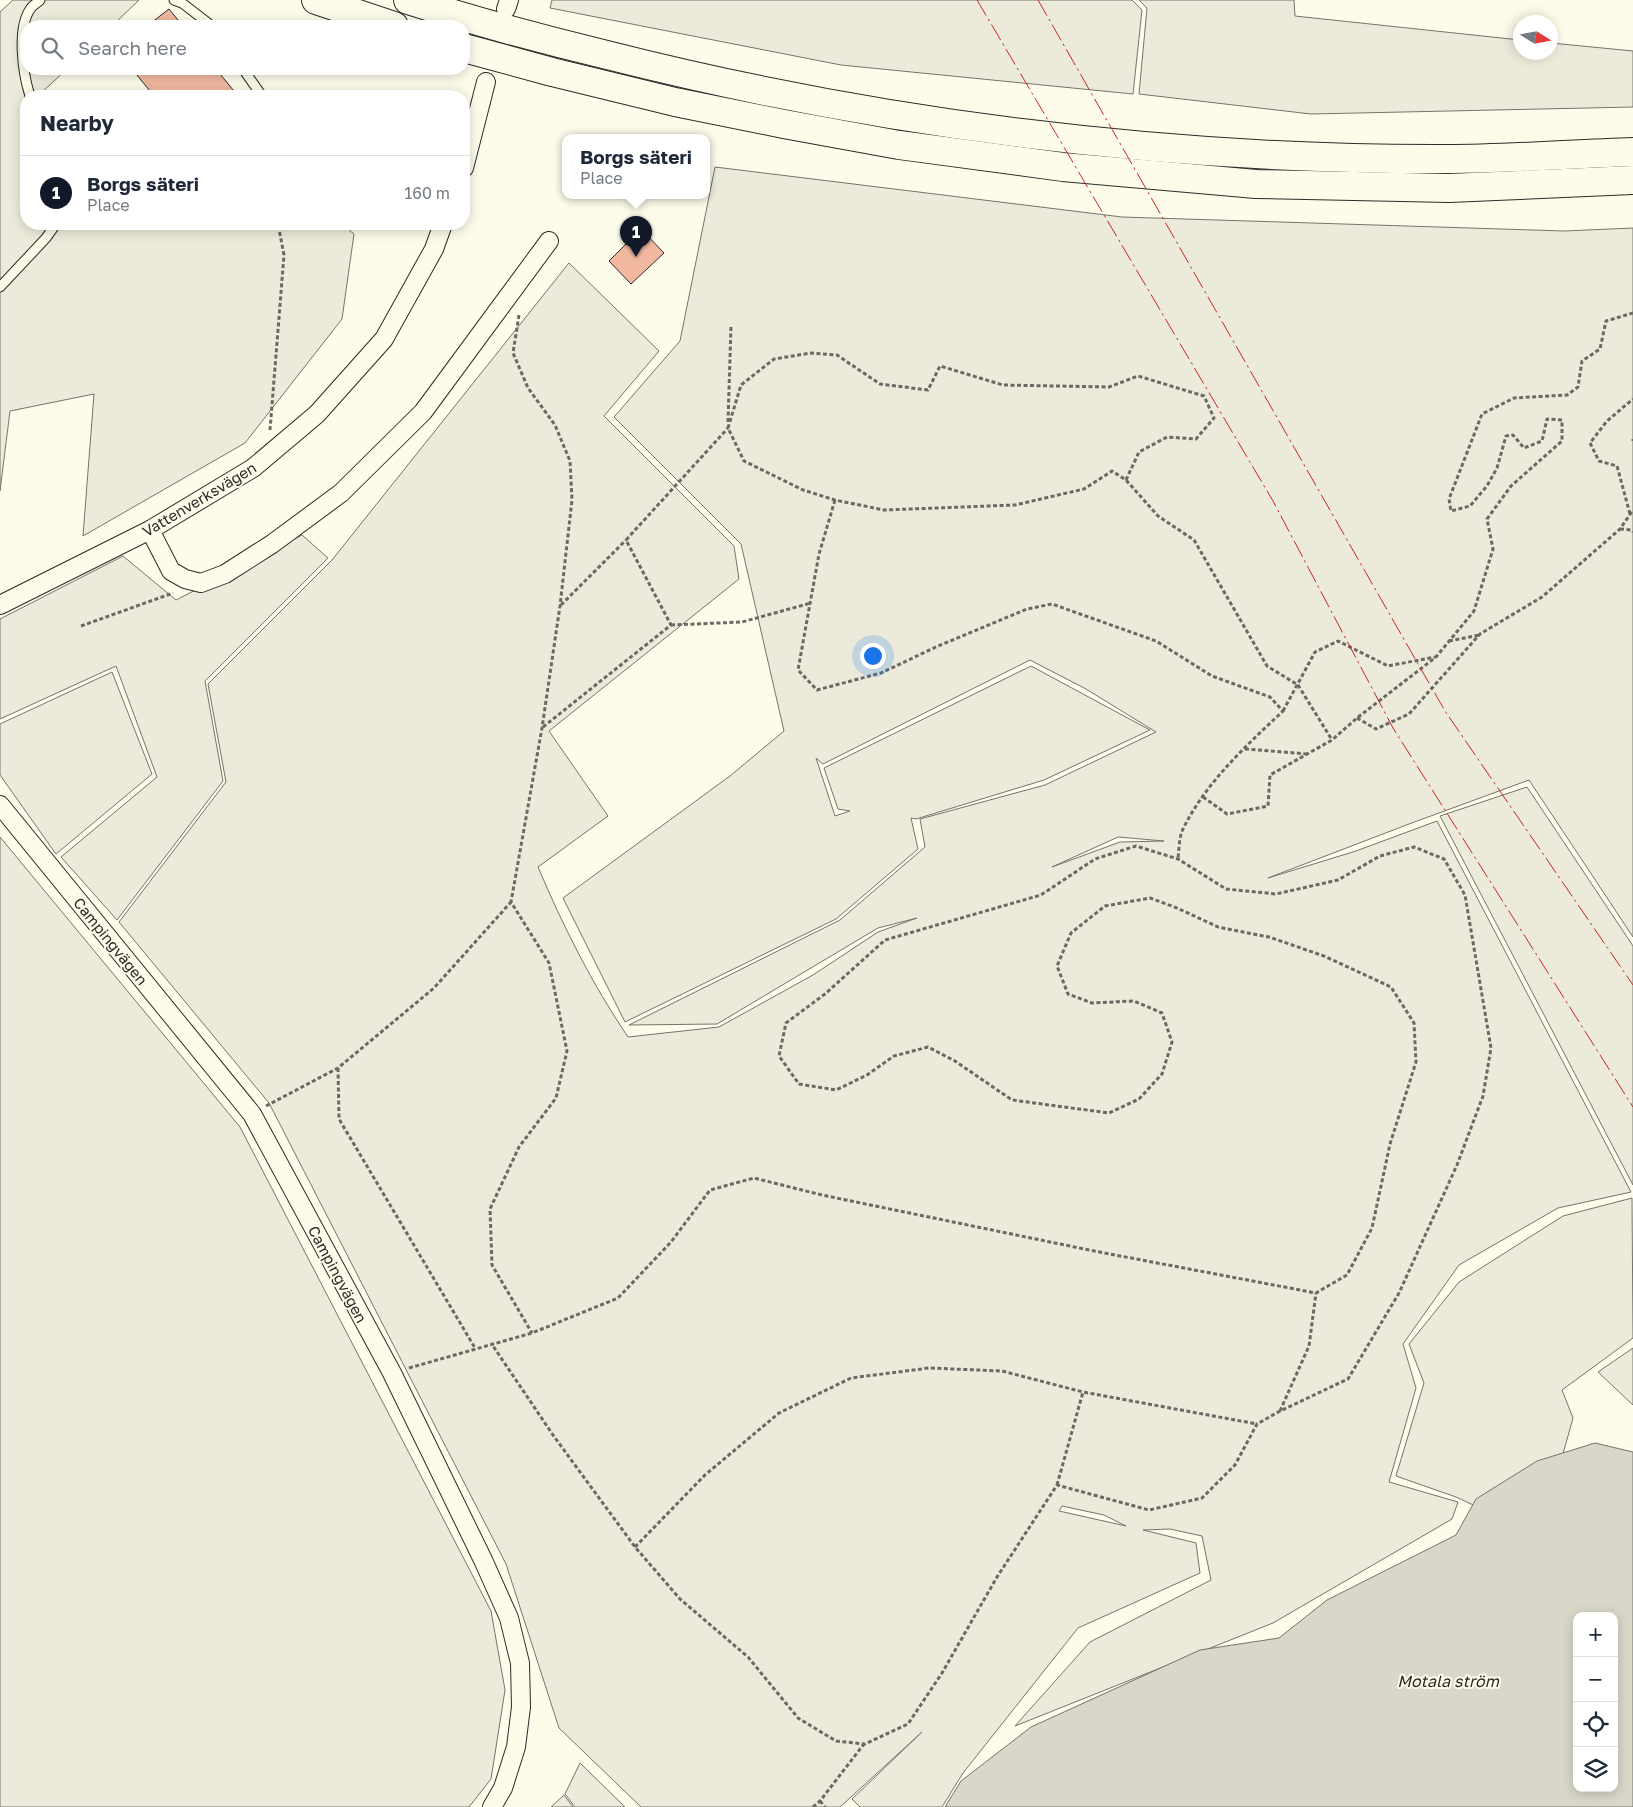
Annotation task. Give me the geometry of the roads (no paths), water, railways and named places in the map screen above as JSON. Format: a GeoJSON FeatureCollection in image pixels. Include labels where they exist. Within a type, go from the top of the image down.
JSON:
{"type":"FeatureCollection","features":[{"type":"Feature","properties":{"kind":"highway"},"geometry":{"type":"LineString","coordinates":[[316,0],[376,20]]}},
{"type":"Feature","properties":{"kind":"highway"},"geometry":{"type":"LineString","coordinates":[[408,0],[474,21],[681,74],[786,96],[904,116],[1066,138],[1261,155],[1447,159],[1633,152]]}},
{"type":"Feature","properties":{"kind":"highway"},"geometry":{"type":"LineString","coordinates":[[470,50],[665,100],[784,124],[899,145],[1063,167],[1276,184],[1449,188],[1633,180]]}},
{"type":"Feature","properties":{"kind":"street"},"geometry":{"type":"LineString","coordinates":[[470,145],[486,82]]}},
{"type":"Feature","properties":{"kind":"street","name":"Vattenverksvägen"},"geometry":{"type":"LineString","coordinates":[[0,605],[150,530],[253,468],[317,414],[384,339],[434,249],[441,230]]}},
{"type":"Feature","properties":{"kind":"street"},"geometry":{"type":"LineString","coordinates":[[150,530],[171,571],[185,579],[201,583],[225,574],[272,544],[341,493],[423,412],[549,241]]}},
{"type":"Feature","properties":{"kind":"street","name":"Campingvägen"},"geometry":{"type":"LineString","coordinates":[[0,805],[252,1114],[392,1374],[502,1602],[509,1618],[520,1663],[521,1706],[516,1747],[503,1788],[492,1807]]}},
{"type":"Feature","properties":{"kind":"lane"},"geometry":{"type":"LineString","coordinates":[[26,20],[30,9],[40,0]]}},
{"type":"Feature","properties":{"kind":"lane"},"geometry":{"type":"LineString","coordinates":[[174,0],[182,3],[204,20]]}},
{"type":"Feature","properties":{"kind":"lane"},"geometry":{"type":"LineString","coordinates":[[25,75],[29,90]]}},
{"type":"Feature","properties":{"kind":"lane"},"geometry":{"type":"LineString","coordinates":[[247,75],[258,90]]}},
{"type":"Feature","properties":{"kind":"lane"},"geometry":{"type":"LineString","coordinates":[[0,287],[52,230]]}},
{"type":"Feature","properties":{"kind":"water","name":"Motala ström"},"geometry":{"type":"Polygon","coordinates":[[[1595,1443],[1633,1452],[1633,1807],[945,1807],[961,1781],[1031,1727],[1200,1650],[1279,1638],[1327,1600],[1456,1535],[1476,1499],[1537,1461],[1595,1443]]]}},
{"type":"Feature","properties":{"kind":"place","name":"Borgs säteri"},"geometry":{"type":"Point","coordinates":[636,257]}}]}
